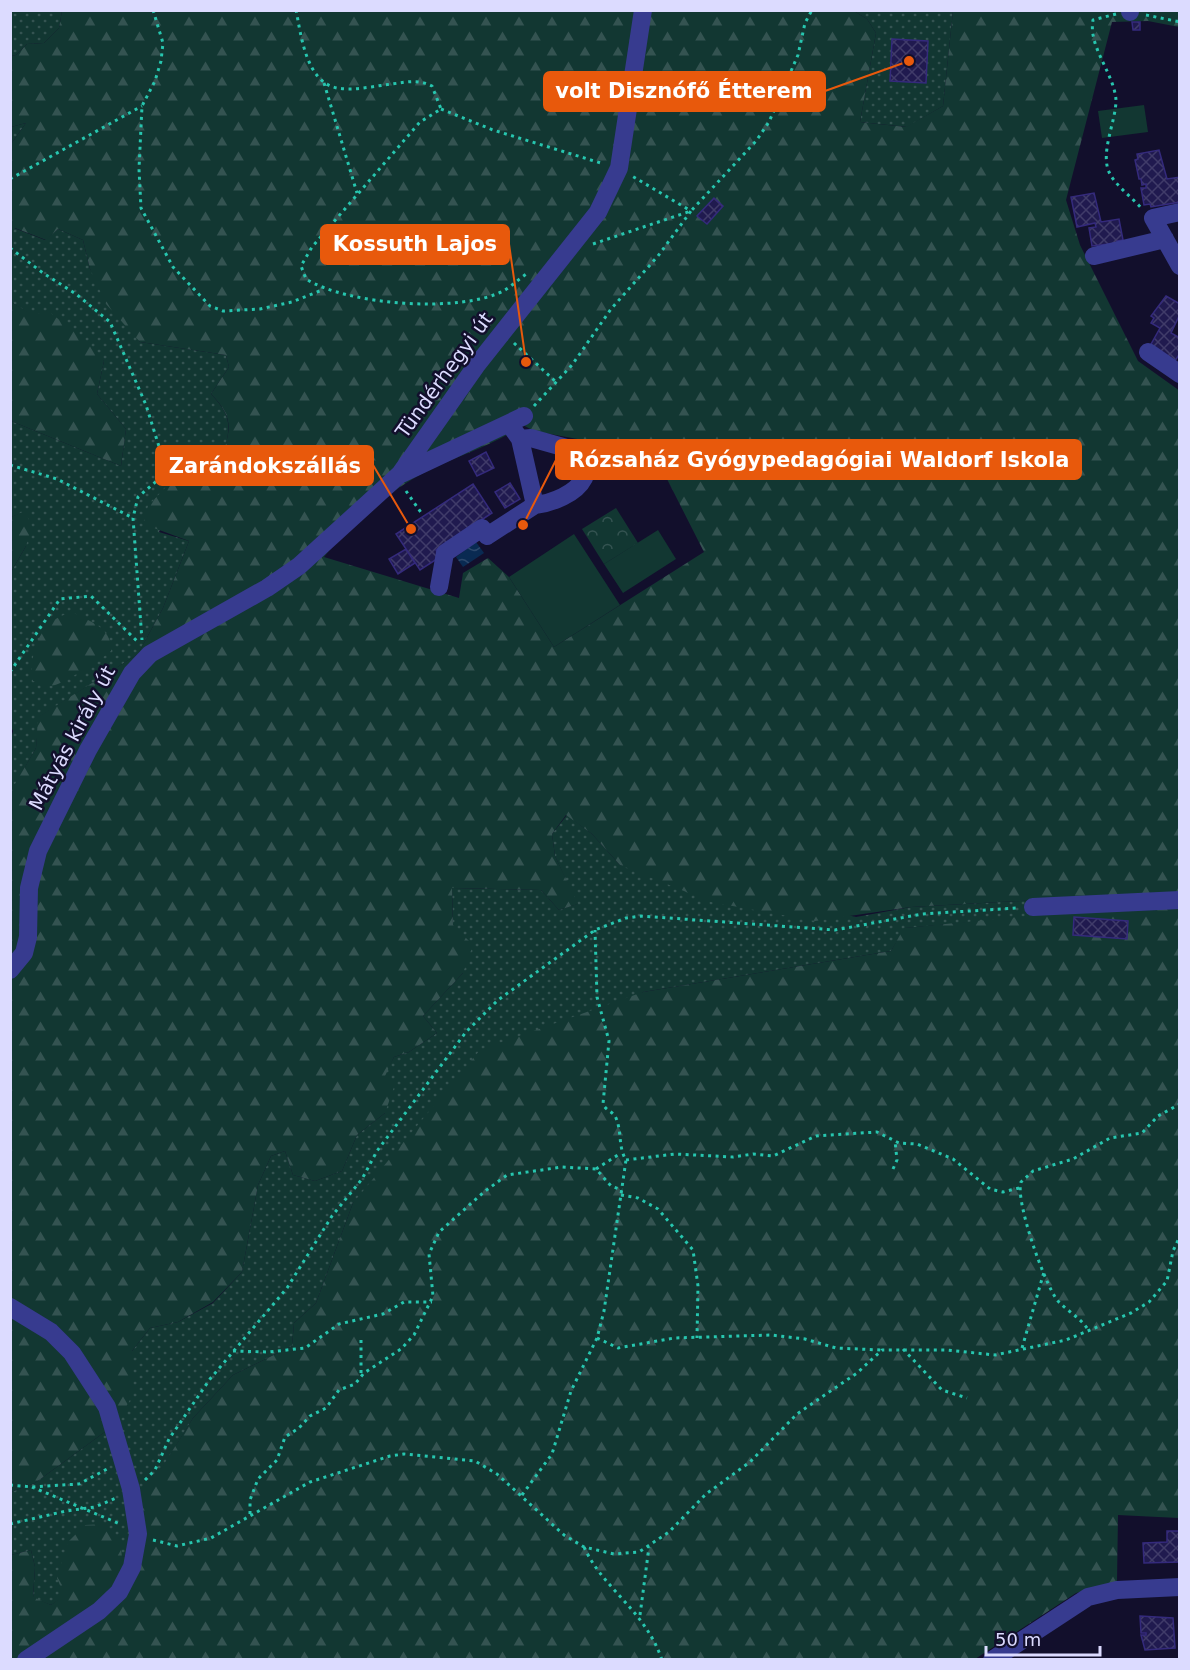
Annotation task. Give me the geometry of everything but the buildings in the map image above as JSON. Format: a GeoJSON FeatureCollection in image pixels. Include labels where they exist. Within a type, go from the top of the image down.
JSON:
{"type":"FeatureCollection","features":[{"type":"Feature","properties":{"kind":"street","name":"Tündérhegyi út"},"geometry":{"type":"LineString","coordinates":[[399,476],[502,332],[598,212],[619,168],[643,10]]}},
{"type":"Feature","properties":{"kind":"street"},"geometry":{"type":"LineString","coordinates":[[1179,212],[1153,218],[1179,266]]}},
{"type":"Feature","properties":{"kind":"street"},"geometry":{"type":"LineString","coordinates":[[1094,256],[1165,239]]}},
{"type":"Feature","properties":{"kind":"street"},"geometry":{"type":"LineString","coordinates":[[1148,352],[1179,374]]}},
{"type":"Feature","properties":{"kind":"street"},"geometry":{"type":"LineString","coordinates":[[399,476],[518,427]]}},
{"type":"Feature","properties":{"kind":"street"},"geometry":{"type":"LineString","coordinates":[[518,427],[535,505]]}},
{"type":"Feature","properties":{"kind":"street"},"geometry":{"type":"LineString","coordinates":[[439,587],[445,553],[482,528],[487,536],[535,505],[550,503],[569,493],[584,477],[586,463],[578,451],[531,438],[518,427]]}},
{"type":"Feature","properties":{"kind":"street","name":"Mátyás király út"},"geometry":{"type":"LineString","coordinates":[[10,969],[24,953],[28,937],[29,888],[38,851],[88,750],[132,673],[150,654],[267,588],[299,566],[399,476]]}},
{"type":"Feature","properties":{"kind":"street"},"geometry":{"type":"LineString","coordinates":[[1033,907],[1179,900]]}},
{"type":"Feature","properties":{"kind":"street"},"geometry":{"type":"LineString","coordinates":[[10,1307],[51,1332],[88,1373],[107,1407],[131,1489],[138,1534],[132,1566],[119,1592],[99,1611],[26,1659]]}},
{"type":"Feature","properties":{"kind":"street"},"geometry":{"type":"LineString","coordinates":[[992,1659],[1088,1597],[1117,1590],[1179,1587]]}},
{"type":"Feature","properties":{"kind":"path"},"geometry":{"type":"LineString","coordinates":[[153,10],[162,43],[161,61],[155,81],[142,106],[139,169],[141,208],[173,267],[210,306],[223,311],[240,311],[291,302],[322,290]]}},
{"type":"Feature","properties":{"kind":"path"},"geometry":{"type":"LineString","coordinates":[[296,10],[310,64],[323,81],[357,193]]}},
{"type":"Feature","properties":{"kind":"path"},"geometry":{"type":"LineString","coordinates":[[518,427],[572,365],[611,309],[658,256],[691,210],[756,141],[769,122],[798,55],[804,23],[812,10]]}},
{"type":"Feature","properties":{"kind":"path"},"geometry":{"type":"LineString","coordinates":[[1153,218],[1110,174],[1107,152],[1114,126],[1116,99],[1108,71],[1091,29],[1093,20],[1130,11],[1179,22]]}},
{"type":"Feature","properties":{"kind":"path"},"geometry":{"type":"LineString","coordinates":[[323,81],[334,87],[347,89],[421,81],[432,86],[441,109],[494,130],[619,168],[691,210]]}},
{"type":"Feature","properties":{"kind":"path"},"geometry":{"type":"LineString","coordinates":[[10,179],[142,106]]}},
{"type":"Feature","properties":{"kind":"path"},"geometry":{"type":"LineString","coordinates":[[441,109],[420,122],[312,248],[302,266],[306,279],[322,290],[417,304],[473,299],[504,290]]}},
{"type":"Feature","properties":{"kind":"path"},"geometry":{"type":"LineString","coordinates":[[592,244],[691,210]]}},
{"type":"Feature","properties":{"kind":"path"},"geometry":{"type":"LineString","coordinates":[[10,248],[76,294],[110,322],[146,405],[167,472],[138,497],[133,518],[142,647],[91,596],[60,599],[10,672]]}},
{"type":"Feature","properties":{"kind":"path"},"geometry":{"type":"LineString","coordinates":[[502,332],[556,382]]}},
{"type":"Feature","properties":{"kind":"path"},"geometry":{"type":"LineString","coordinates":[[10,465],[57,479],[133,518]]}},
{"type":"Feature","properties":{"kind":"path"},"geometry":{"type":"LineString","coordinates":[[399,476],[422,514]]}},
{"type":"Feature","properties":{"kind":"path"},"geometry":{"type":"LineString","coordinates":[[10,1524],[66,1510],[85,1509],[104,1504],[131,1489],[154,1470],[175,1431],[210,1379],[287,1288],[332,1216],[362,1179],[377,1151],[466,1032],[498,999],[595,930],[626,918],[642,915],[835,930],[922,914],[1033,907]]}},
{"type":"Feature","properties":{"kind":"path"},"geometry":{"type":"LineString","coordinates":[[522,1495],[552,1455],[571,1391],[597,1338],[604,1311],[626,1160],[621,1153],[622,1141],[616,1118],[603,1104],[609,1041],[597,997],[595,930]]}},
{"type":"Feature","properties":{"kind":"path"},"geometry":{"type":"LineString","coordinates":[[1088,1329],[1058,1300],[1044,1272],[1021,1207],[1019,1188],[1021,1182],[1033,1171],[1073,1159],[1110,1138],[1142,1133],[1158,1116],[1179,1104]]}},
{"type":"Feature","properties":{"kind":"path"},"geometry":{"type":"LineString","coordinates":[[626,1160],[650,1155],[675,1154],[733,1157],[753,1154],[773,1156],[822,1135],[877,1132],[895,1141],[924,1146],[953,1159],[990,1189],[1003,1192],[1019,1188]]}},
{"type":"Feature","properties":{"kind":"path"},"geometry":{"type":"LineString","coordinates":[[893,1169],[897,1160],[895,1141]]}},
{"type":"Feature","properties":{"kind":"path"},"geometry":{"type":"LineString","coordinates":[[250,1514],[250,1500],[258,1479],[278,1460],[285,1437],[299,1428],[310,1416],[326,1408],[339,1390],[355,1384],[361,1376],[406,1344],[432,1302],[434,1290],[429,1254],[431,1244],[446,1225],[484,1192],[510,1174],[562,1167],[596,1169],[621,1153]]}},
{"type":"Feature","properties":{"kind":"path"},"geometry":{"type":"LineString","coordinates":[[596,1169],[611,1186],[622,1190]]}},
{"type":"Feature","properties":{"kind":"path"},"geometry":{"type":"LineString","coordinates":[[621,1195],[639,1197],[658,1209],[693,1250],[698,1286],[697,1338]]}},
{"type":"Feature","properties":{"kind":"path"},"geometry":{"type":"LineString","coordinates":[[597,1338],[618,1348],[674,1338],[771,1335],[805,1339],[836,1348],[903,1349],[995,1355],[1059,1342],[1131,1313],[1159,1293],[1167,1281],[1173,1251],[1179,1236]]}},
{"type":"Feature","properties":{"kind":"path"},"geometry":{"type":"LineString","coordinates":[[1022,1348],[1044,1272]]}},
{"type":"Feature","properties":{"kind":"path"},"geometry":{"type":"LineString","coordinates":[[233,1351],[269,1352],[305,1348],[339,1324],[383,1314],[404,1302],[432,1302]]}},
{"type":"Feature","properties":{"kind":"path"},"geometry":{"type":"LineString","coordinates":[[361,1340],[361,1376]]}},
{"type":"Feature","properties":{"kind":"path"},"geometry":{"type":"LineString","coordinates":[[903,1349],[942,1389],[967,1398]]}},
{"type":"Feature","properties":{"kind":"path"},"geometry":{"type":"LineString","coordinates":[[33,1487],[163,1545],[177,1546],[211,1538],[310,1482],[390,1456],[404,1454],[475,1461],[496,1473],[564,1535],[584,1547],[628,1555],[649,1547],[678,1524],[706,1494],[750,1462],[797,1414],[857,1373],[882,1350]]}},
{"type":"Feature","properties":{"kind":"path"},"geometry":{"type":"LineString","coordinates":[[10,1485],[33,1487],[79,1484],[123,1460]]}},
{"type":"Feature","properties":{"kind":"path"},"geometry":{"type":"LineString","coordinates":[[584,1547],[592,1561],[640,1617],[662,1659]]}},
{"type":"Feature","properties":{"kind":"path"},"geometry":{"type":"LineString","coordinates":[[640,1617],[649,1547]]}},
{"type":"Feature","properties":{"kind":"green space"},"geometry":{"type":"Polygon","coordinates":[[[11,11],[62,11],[59,28],[44,43],[27,44],[16,55],[11,56],[11,11]]]}},
{"type":"Feature","properties":{"kind":"green space"},"geometry":{"type":"Polygon","coordinates":[[[62,11],[854,11],[867,19],[876,33],[860,122],[906,127],[943,106],[953,11],[1179,11],[1179,27],[1148,21],[1112,22],[1066,200],[1080,245],[1138,361],[1180,391],[1179,1518],[1118,1515],[1117,1582],[1076,1593],[975,1659],[11,1659],[11,1555],[31,1550],[35,1567],[33,1597],[51,1605],[64,1595],[57,1578],[68,1542],[85,1525],[105,1524],[120,1541],[122,1557],[129,1556],[137,1492],[161,1469],[193,1418],[233,1375],[292,1346],[294,1323],[316,1303],[353,1203],[480,1050],[643,992],[891,951],[904,928],[1039,915],[1038,900],[911,907],[815,921],[711,902],[620,865],[592,834],[566,815],[552,834],[555,856],[578,904],[559,910],[541,890],[452,888],[453,925],[473,945],[463,973],[423,1016],[437,1033],[409,1052],[394,1057],[385,1076],[394,1087],[385,1113],[357,1135],[342,1171],[315,1181],[293,1175],[285,1151],[271,1156],[258,1185],[242,1272],[213,1302],[178,1322],[150,1328],[132,1351],[131,1398],[117,1423],[35,1483],[11,1492],[11,783],[15,784],[36,748],[38,717],[138,654],[163,608],[189,541],[143,524],[148,506],[192,459],[223,455],[229,429],[227,416],[211,394],[229,367],[226,355],[140,342],[106,304],[90,269],[83,240],[58,229],[46,240],[15,228],[11,234],[11,144],[26,123],[11,127],[11,56],[16,55],[27,44],[44,43],[59,28],[62,11]],[[523,425],[413,479],[371,509],[324,557],[459,598],[463,573],[488,558],[509,577],[554,647],[704,552],[667,479],[654,480],[647,463],[583,440],[534,431],[523,425]]]}},
{"type":"Feature","properties":{"kind":"green space"},"geometry":{"type":"Polygon","coordinates":[[[854,11],[953,11],[943,106],[907,127],[860,122],[876,33],[867,19],[854,11]]]}},
{"type":"Feature","properties":{"kind":"green space"},"geometry":{"type":"Polygon","coordinates":[[[1144,105],[1148,132],[1102,138],[1098,111],[1144,105]]]}},
{"type":"Feature","properties":{"kind":"green space"},"geometry":{"type":"Polygon","coordinates":[[[26,123],[11,144],[11,127],[26,123]]]}},
{"type":"Feature","properties":{"kind":"green space"},"geometry":{"type":"Polygon","coordinates":[[[14,228],[45,240],[58,229],[83,240],[90,269],[140,342],[226,355],[229,367],[211,394],[223,409],[228,422],[224,455],[192,459],[159,532],[189,541],[163,608],[138,654],[39,717],[36,748],[15,785],[11,783],[13,731],[11,727],[11,572],[26,546],[25,512],[11,517],[11,421],[121,466],[126,429],[97,394],[104,361],[11,302],[11,234],[14,228]]]}},
{"type":"Feature","properties":{"kind":"green space"},"geometry":{"type":"Polygon","coordinates":[[[11,302],[33,315],[48,311],[84,339],[104,361],[97,394],[126,429],[121,466],[11,421],[11,302]]]}},
{"type":"Feature","properties":{"kind":"green space"},"geometry":{"type":"Polygon","coordinates":[[[616,508],[638,543],[604,564],[582,529],[616,508]]]}},
{"type":"Feature","properties":{"kind":"green space"},"geometry":{"type":"Polygon","coordinates":[[[25,511],[32,527],[26,546],[11,572],[11,517],[25,511]]]}},
{"type":"Feature","properties":{"kind":"green space"},"geometry":{"type":"Polygon","coordinates":[[[658,530],[676,559],[623,593],[604,564],[658,530]]]}},
{"type":"Feature","properties":{"kind":"green space"},"geometry":{"type":"Polygon","coordinates":[[[574,534],[620,605],[554,647],[509,577],[574,534]]]}},
{"type":"Feature","properties":{"kind":"green space"},"geometry":{"type":"Polygon","coordinates":[[[74,613],[104,631],[108,636],[111,651],[83,670],[52,686],[33,681],[33,659],[40,637],[53,621],[63,615],[74,613]]]}},
{"type":"Feature","properties":{"kind":"green space"},"geometry":{"type":"Polygon","coordinates":[[[567,815],[592,834],[620,865],[856,917],[911,907],[1038,900],[1039,916],[905,928],[891,951],[643,992],[353,1203],[316,1303],[294,1323],[292,1346],[233,1375],[193,1418],[161,1470],[138,1492],[129,1556],[122,1557],[51,1605],[33,1598],[35,1567],[31,1550],[11,1555],[11,1492],[35,1483],[117,1423],[132,1351],[150,1328],[178,1322],[213,1303],[242,1272],[258,1185],[271,1156],[285,1151],[293,1175],[315,1181],[342,1171],[357,1135],[385,1113],[384,1076],[394,1057],[409,1052],[437,1033],[423,1016],[463,973],[453,925],[452,888],[541,890],[559,910],[577,904],[555,856],[552,834],[567,815]]]}},
{"type":"Feature","properties":{"kind":"water"},"geometry":{"type":"Polygon","coordinates":[[[476,542],[484,553],[463,567],[456,557],[476,542]]]}},
{"type":"Feature","properties":{"kind":"place","name":"volt Disznófő Étterem"},"geometry":{"type":"Point","coordinates":[909,61]}},
{"type":"Feature","properties":{"kind":"place","name":"Kossuth Lajos"},"geometry":{"type":"Point","coordinates":[526,362]}},
{"type":"Feature","properties":{"kind":"place","name":"Rózsaház Gyógypedagógiai Waldorf Iskola"},"geometry":{"type":"Point","coordinates":[523,525]}},
{"type":"Feature","properties":{"kind":"place","name":"Zarándokszállás"},"geometry":{"type":"Point","coordinates":[411,529]}}]}
